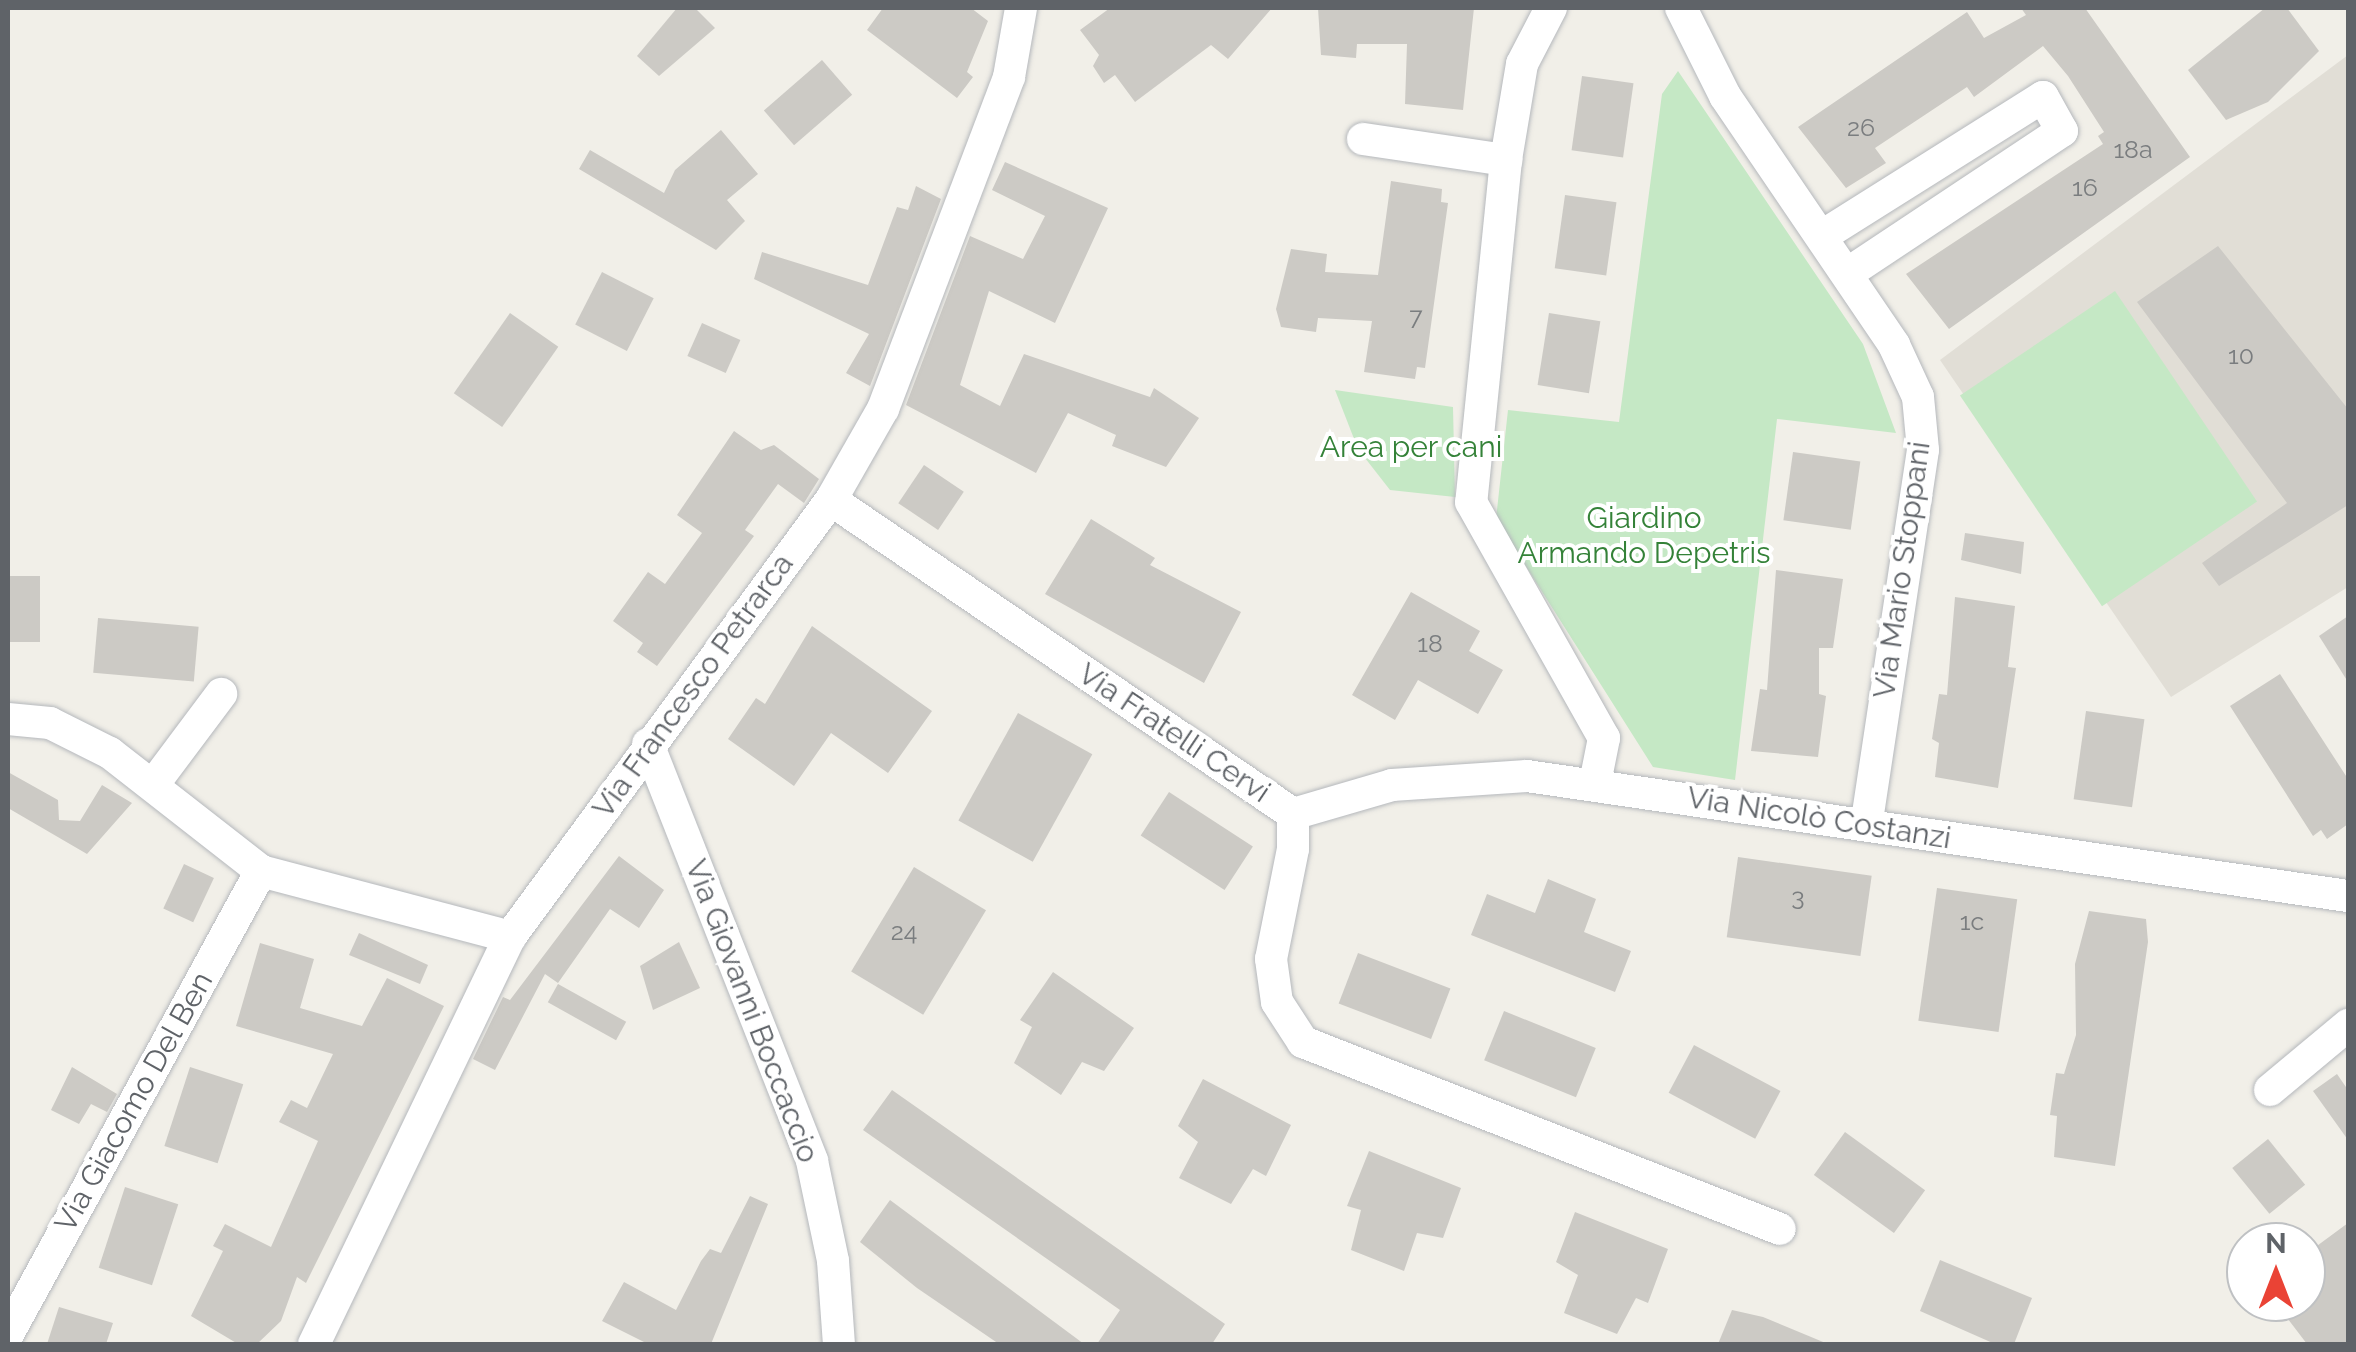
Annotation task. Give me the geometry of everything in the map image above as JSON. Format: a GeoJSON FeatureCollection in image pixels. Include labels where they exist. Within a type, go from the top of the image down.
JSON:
{"type":"FeatureCollection","features":[{"type":"Feature","properties":{"kind":"street","name":"Via Francesco Petrarca"},"geometry":{"type":"LineString","coordinates":[[314,1344],[510,938],[648,744],[831,500],[883,409],[1009,78],[1021,8]]}},
{"type":"Feature","properties":{"kind":"street"},"geometry":{"type":"LineString","coordinates":[[1551,8],[1522,64],[1506,160],[1471,502],[1604,738],[1595,784]]}},
{"type":"Feature","properties":{"kind":"street","name":"Via Mario Stoppani"},"geometry":{"type":"LineString","coordinates":[[1681,8],[1725,96],[1847,274],[1918,397],[1923,450],[1866,825]]}},
{"type":"Feature","properties":{"kind":"street"},"geometry":{"type":"LineString","coordinates":[[1822,236],[2043,97],[2062,132],[1847,274]]}},
{"type":"Feature","properties":{"kind":"street"},"geometry":{"type":"LineString","coordinates":[[1362,139],[1506,160]]}},
{"type":"Feature","properties":{"kind":"street","name":"Via Fratelli Cervi"},"geometry":{"type":"LineString","coordinates":[[831,500],[1293,814],[1294,849],[1270,959],[1277,1002],[1303,1042],[1780,1229]]}},
{"type":"Feature","properties":{"kind":"street"},"geometry":{"type":"LineString","coordinates":[[153,785],[221,694]]}},
{"type":"Feature","properties":{"kind":"street"},"geometry":{"type":"LineString","coordinates":[[8,719],[50,723],[153,785],[261,871],[510,938]]}},
{"type":"Feature","properties":{"kind":"street","name":"Via Giovanni Boccaccio"},"geometry":{"type":"LineString","coordinates":[[648,744],[812,1161],[833,1261],[839,1344]]}},
{"type":"Feature","properties":{"kind":"street","name":"Via Nicolò Costanzi"},"geometry":{"type":"LineString","coordinates":[[1293,814],[1327,797],[1460,776],[1595,784],[2348,896]]}},
{"type":"Feature","properties":{"kind":"street","name":"Via Giacomo Del Ben"},"geometry":{"type":"LineString","coordinates":[[8,1334],[261,871]]}},
{"type":"Feature","properties":{"kind":"street"},"geometry":{"type":"LineString","coordinates":[[2270,1090],[2348,1025]]}},
{"type":"Feature","properties":{"kind":"shaded area"},"geometry":{"type":"Polygon","coordinates":[[[2348,55],[2348,587],[2171,697],[1940,360],[2348,55]]]}},
{"type":"Feature","properties":{"kind":"green space","name":"Giardino Armando Depetris"},"geometry":{"type":"Polygon","coordinates":[[[1678,71],[1863,344],[1896,433],[1777,419],[1735,780],[1653,767],[1496,519],[1508,410],[1619,422],[1662,94],[1678,71]]]}},
{"type":"Feature","properties":{"kind":"green space"},"geometry":{"type":"Polygon","coordinates":[[[2115,291],[2257,502],[2102,606],[1960,396],[2115,291]]]}},
{"type":"Feature","properties":{"kind":"green space","name":"Area per cani"},"geometry":{"type":"Polygon","coordinates":[[[1335,390],[1453,407],[1455,497],[1390,490],[1358,449],[1335,390]]]}},
{"type":"Feature","properties":{"kind":"building"},"geometry":{"type":"Polygon","coordinates":[[[677,8],[695,8],[715,28],[659,76],[637,56],[677,8]]]}},
{"type":"Feature","properties":{"kind":"building"},"geometry":{"type":"Polygon","coordinates":[[[883,8],[971,8],[988,21],[967,72],[973,77],[957,98],[867,30],[883,8]]]}},
{"type":"Feature","properties":{"kind":"building"},"geometry":{"type":"Polygon","coordinates":[[[1110,8],[1272,8],[1228,59],[1211,45],[1135,102],[1115,75],[1104,83],[1093,66],[1099,55],[1080,30],[1110,8]]]}},
{"type":"Feature","properties":{"kind":"building"},"geometry":{"type":"Polygon","coordinates":[[[1318,8],[1474,8],[1463,110],[1405,104],[1407,44],[1357,44],[1356,58],[1321,55],[1318,8]]]}},
{"type":"Feature","properties":{"kind":"building"},"geometry":{"type":"Polygon","coordinates":[[[2021,8],[2085,8],[2190,157],[1949,329],[1906,274],[2103,144],[2098,136],[2104,132],[2068,76],[2043,46],[1974,97],[1967,87],[1875,148],[1886,163],[1846,188],[1798,127],[1967,12],[1984,38],[2026,15],[2021,8]]]}},
{"type":"Feature","properties":{"kind":"building"},"geometry":{"type":"Polygon","coordinates":[[[2265,8],[2287,8],[2319,51],[2268,102],[2226,120],[2188,70],[2265,8]]]}},
{"type":"Feature","properties":{"kind":"building"},"geometry":{"type":"Polygon","coordinates":[[[822,60],[852,95],[794,145],[764,111],[822,60]]]}},
{"type":"Feature","properties":{"kind":"building"},"geometry":{"type":"Polygon","coordinates":[[[1582,76],[1633,83],[1623,158],[1572,150],[1582,76]]]}},
{"type":"Feature","properties":{"kind":"building"},"geometry":{"type":"Polygon","coordinates":[[[721,130],[758,174],[727,200],[745,221],[716,250],[579,169],[590,150],[664,193],[675,170],[721,130]]]}},
{"type":"Feature","properties":{"kind":"building"},"geometry":{"type":"Polygon","coordinates":[[[1005,162],[1108,208],[1055,323],[989,291],[960,385],[1000,406],[1024,354],[1150,397],[1154,388],[1199,418],[1166,467],[1112,446],[1116,435],[1068,413],[1036,473],[906,405],[970,236],[1023,259],[1045,216],[992,190],[1005,162]]]}},
{"type":"Feature","properties":{"kind":"building"},"geometry":{"type":"Polygon","coordinates":[[[1391,181],[1442,189],[1441,202],[1448,203],[1425,368],[1417,367],[1415,379],[1364,372],[1372,321],[1318,318],[1316,332],[1281,327],[1276,309],[1291,249],[1327,254],[1325,272],[1378,275],[1391,181]]]}},
{"type":"Feature","properties":{"kind":"building"},"geometry":{"type":"Polygon","coordinates":[[[916,186],[941,199],[870,386],[846,373],[869,334],[754,279],[762,252],[868,285],[897,207],[908,210],[916,186]]]}},
{"type":"Feature","properties":{"kind":"building"},"geometry":{"type":"Polygon","coordinates":[[[1565,195],[1616,202],[1606,276],[1555,268],[1565,195]]]}},
{"type":"Feature","properties":{"kind":"building"},"geometry":{"type":"Polygon","coordinates":[[[2218,246],[2348,409],[2348,505],[2219,586],[2202,563],[2287,503],[2137,302],[2218,246]]]}},
{"type":"Feature","properties":{"kind":"building"},"geometry":{"type":"Polygon","coordinates":[[[602,272],[654,298],[627,351],[575,325],[602,272]]]}},
{"type":"Feature","properties":{"kind":"building"},"geometry":{"type":"Polygon","coordinates":[[[510,313],[558,347],[502,427],[454,393],[510,313]]]}},
{"type":"Feature","properties":{"kind":"building"},"geometry":{"type":"Polygon","coordinates":[[[1549,313],[1600,321],[1589,393],[1538,385],[1549,313]]]}},
{"type":"Feature","properties":{"kind":"building"},"geometry":{"type":"Polygon","coordinates":[[[702,323],[740,340],[726,373],[687,356],[702,323]]]}},
{"type":"Feature","properties":{"kind":"building"},"geometry":{"type":"Polygon","coordinates":[[[734,431],[761,450],[774,445],[819,479],[804,503],[778,484],[745,530],[754,536],[657,666],[637,652],[643,643],[613,621],[648,572],[665,584],[702,533],[677,515],[734,431]]]}},
{"type":"Feature","properties":{"kind":"building"},"geometry":{"type":"Polygon","coordinates":[[[1793,452],[1860,461],[1851,530],[1783,520],[1793,452]]]}},
{"type":"Feature","properties":{"kind":"building"},"geometry":{"type":"Polygon","coordinates":[[[924,465],[964,492],[938,530],[898,503],[924,465]]]}},
{"type":"Feature","properties":{"kind":"building"},"geometry":{"type":"Polygon","coordinates":[[[1091,519],[1155,558],[1150,565],[1241,612],[1204,683],[1045,594],[1091,519]]]}},
{"type":"Feature","properties":{"kind":"building"},"geometry":{"type":"Polygon","coordinates":[[[1965,533],[2024,542],[2021,574],[1961,560],[1965,533]]]}},
{"type":"Feature","properties":{"kind":"building"},"geometry":{"type":"Polygon","coordinates":[[[1776,570],[1843,579],[1833,648],[1819,648],[1819,694],[1826,696],[1818,757],[1751,751],[1760,689],[1767,690],[1776,570]]]}},
{"type":"Feature","properties":{"kind":"building"},"geometry":{"type":"Polygon","coordinates":[[[8,576],[40,576],[40,642],[8,642],[8,576]]]}},
{"type":"Feature","properties":{"kind":"building"},"geometry":{"type":"Polygon","coordinates":[[[1411,592],[1480,631],[1469,651],[1503,670],[1478,714],[1418,680],[1395,720],[1352,695],[1411,592]]]}},
{"type":"Feature","properties":{"kind":"building"},"geometry":{"type":"Polygon","coordinates":[[[1955,597],[2015,606],[2008,667],[2016,668],[1998,788],[1935,777],[1939,743],[1932,739],[1939,694],[1947,695],[1955,597]]]}},
{"type":"Feature","properties":{"kind":"building"},"geometry":{"type":"Polygon","coordinates":[[[2348,616],[2348,682],[2319,636],[2348,616]]]}},
{"type":"Feature","properties":{"kind":"building"},"geometry":{"type":"Polygon","coordinates":[[[98,618],[199,627],[194,682],[93,673],[98,618]]]}},
{"type":"Feature","properties":{"kind":"building"},"geometry":{"type":"Polygon","coordinates":[[[812,626],[932,711],[888,773],[831,733],[794,786],[728,739],[756,698],[765,704],[812,626]]]}},
{"type":"Feature","properties":{"kind":"building"},"geometry":{"type":"Polygon","coordinates":[[[2280,674],[2348,779],[2348,824],[2327,839],[2321,830],[2313,836],[2230,706],[2280,674]]]}},
{"type":"Feature","properties":{"kind":"building"},"geometry":{"type":"Polygon","coordinates":[[[2086,711],[2144,719],[2132,807],[2074,799],[2086,711]]]}},
{"type":"Feature","properties":{"kind":"building"},"geometry":{"type":"Polygon","coordinates":[[[1018,713],[1092,754],[1033,862],[958,821],[1018,713]]]}},
{"type":"Feature","properties":{"kind":"building"},"geometry":{"type":"Polygon","coordinates":[[[8,772],[58,800],[59,820],[80,821],[102,785],[132,803],[87,854],[8,808],[8,772]]]}},
{"type":"Feature","properties":{"kind":"building"},"geometry":{"type":"Polygon","coordinates":[[[1169,792],[1253,846],[1225,890],[1141,836],[1169,792]]]}},
{"type":"Feature","properties":{"kind":"building"},"geometry":{"type":"Polygon","coordinates":[[[619,856],[664,890],[639,928],[610,909],[558,983],[545,974],[495,1070],[473,1059],[503,997],[510,1000],[619,856]]]}},
{"type":"Feature","properties":{"kind":"building"},"geometry":{"type":"Polygon","coordinates":[[[1738,857],[1872,876],[1860,956],[1727,937],[1738,857]]]}},
{"type":"Feature","properties":{"kind":"building"},"geometry":{"type":"Polygon","coordinates":[[[184,864],[214,878],[193,922],[163,908],[184,864]]]}},
{"type":"Feature","properties":{"kind":"building"},"geometry":{"type":"Polygon","coordinates":[[[914,867],[986,910],[923,1015],[851,972],[914,867]]]}},
{"type":"Feature","properties":{"kind":"building"},"geometry":{"type":"Polygon","coordinates":[[[1548,879],[1596,899],[1584,932],[1631,951],[1615,992],[1471,935],[1487,894],[1535,913],[1548,879]]]}},
{"type":"Feature","properties":{"kind":"building"},"geometry":{"type":"Polygon","coordinates":[[[1937,888],[2017,899],[1999,1032],[1918,1021],[1937,888]]]}},
{"type":"Feature","properties":{"kind":"building"},"geometry":{"type":"Polygon","coordinates":[[[2089,911],[2146,919],[2148,942],[2115,1166],[2054,1157],[2057,1116],[2050,1115],[2056,1073],[2064,1074],[2076,1035],[2075,964],[2089,911]]]}},
{"type":"Feature","properties":{"kind":"building"},"geometry":{"type":"Polygon","coordinates":[[[359,933],[428,965],[420,984],[349,955],[359,933]]]}},
{"type":"Feature","properties":{"kind":"building"},"geometry":{"type":"Polygon","coordinates":[[[679,942],[700,988],[653,1010],[640,966],[679,942]]]}},
{"type":"Feature","properties":{"kind":"building"},"geometry":{"type":"Polygon","coordinates":[[[260,943],[314,959],[300,1008],[362,1026],[387,978],[444,1006],[306,1283],[297,1277],[281,1321],[257,1344],[238,1344],[191,1316],[223,1251],[213,1246],[225,1224],[271,1247],[318,1141],[279,1122],[291,1100],[307,1108],[333,1054],[236,1026],[260,943]]]}},
{"type":"Feature","properties":{"kind":"building"},"geometry":{"type":"Polygon","coordinates":[[[1358,953],[1450,988],[1431,1039],[1339,1003],[1358,953]]]}},
{"type":"Feature","properties":{"kind":"building"},"geometry":{"type":"Polygon","coordinates":[[[1053,972],[1134,1028],[1104,1071],[1082,1062],[1061,1095],[1014,1063],[1032,1027],[1020,1020],[1053,972]]]}},
{"type":"Feature","properties":{"kind":"building"},"geometry":{"type":"Polygon","coordinates":[[[558,984],[626,1022],[616,1040],[548,1002],[558,984]]]}},
{"type":"Feature","properties":{"kind":"building"},"geometry":{"type":"Polygon","coordinates":[[[1504,1011],[1596,1048],[1576,1097],[1484,1060],[1504,1011]]]}},
{"type":"Feature","properties":{"kind":"building"},"geometry":{"type":"Polygon","coordinates":[[[1694,1045],[1781,1091],[1755,1139],[1669,1093],[1694,1045]]]}},
{"type":"Feature","properties":{"kind":"building"},"geometry":{"type":"Polygon","coordinates":[[[72,1067],[117,1094],[107,1112],[91,1104],[79,1124],[51,1110],[72,1067]]]}},
{"type":"Feature","properties":{"kind":"building"},"geometry":{"type":"Polygon","coordinates":[[[190,1067],[243,1084],[218,1163],[164,1146],[190,1067]]]}},
{"type":"Feature","properties":{"kind":"building"},"geometry":{"type":"Polygon","coordinates":[[[2337,1074],[2348,1090],[2348,1140],[2313,1091],[2337,1074]]]}},
{"type":"Feature","properties":{"kind":"building"},"geometry":{"type":"Polygon","coordinates":[[[1203,1079],[1291,1125],[1266,1176],[1253,1169],[1231,1204],[1179,1178],[1198,1142],[1178,1126],[1203,1079]]]}},
{"type":"Feature","properties":{"kind":"building"},"geometry":{"type":"Polygon","coordinates":[[[892,1090],[1225,1324],[1212,1344],[1097,1344],[1120,1310],[863,1130],[892,1090]]]}},
{"type":"Feature","properties":{"kind":"building"},"geometry":{"type":"Polygon","coordinates":[[[1845,1132],[1925,1190],[1894,1233],[1814,1175],[1845,1132]]]}},
{"type":"Feature","properties":{"kind":"building"},"geometry":{"type":"Polygon","coordinates":[[[2268,1139],[2305,1185],[2269,1214],[2232,1168],[2268,1139]]]}},
{"type":"Feature","properties":{"kind":"building"},"geometry":{"type":"Polygon","coordinates":[[[1369,1151],[1461,1188],[1443,1238],[1417,1233],[1404,1271],[1351,1250],[1361,1210],[1347,1206],[1369,1151]]]}},
{"type":"Feature","properties":{"kind":"building"},"geometry":{"type":"Polygon","coordinates":[[[125,1187],[178,1204],[152,1285],[99,1268],[125,1187]]]}},
{"type":"Feature","properties":{"kind":"building"},"geometry":{"type":"Polygon","coordinates":[[[750,1196],[768,1204],[711,1344],[648,1344],[602,1321],[624,1282],[676,1310],[710,1249],[721,1253],[750,1196]]]}},
{"type":"Feature","properties":{"kind":"building"},"geometry":{"type":"Polygon","coordinates":[[[890,1200],[1084,1344],[999,1344],[917,1288],[860,1242],[890,1200]]]}},
{"type":"Feature","properties":{"kind":"building"},"geometry":{"type":"Polygon","coordinates":[[[1575,1212],[1668,1249],[1648,1303],[1636,1298],[1617,1334],[1564,1313],[1578,1275],[1556,1262],[1575,1212]]]}},
{"type":"Feature","properties":{"kind":"building"},"geometry":{"type":"Polygon","coordinates":[[[2348,1223],[2348,1344],[2307,1344],[2290,1322],[2326,1322],[2326,1239],[2348,1223]]]}},
{"type":"Feature","properties":{"kind":"building"},"geometry":{"type":"Polygon","coordinates":[[[1940,1260],[2032,1298],[2014,1344],[1995,1344],[1920,1311],[1940,1260]]]}},
{"type":"Feature","properties":{"kind":"building"},"geometry":{"type":"Polygon","coordinates":[[[59,1307],[113,1323],[106,1344],[47,1344],[59,1307]]]}},
{"type":"Feature","properties":{"kind":"building"},"geometry":{"type":"Polygon","coordinates":[[[1732,1310],[1763,1317],[1828,1344],[1718,1344],[1732,1310]]]}}]}
